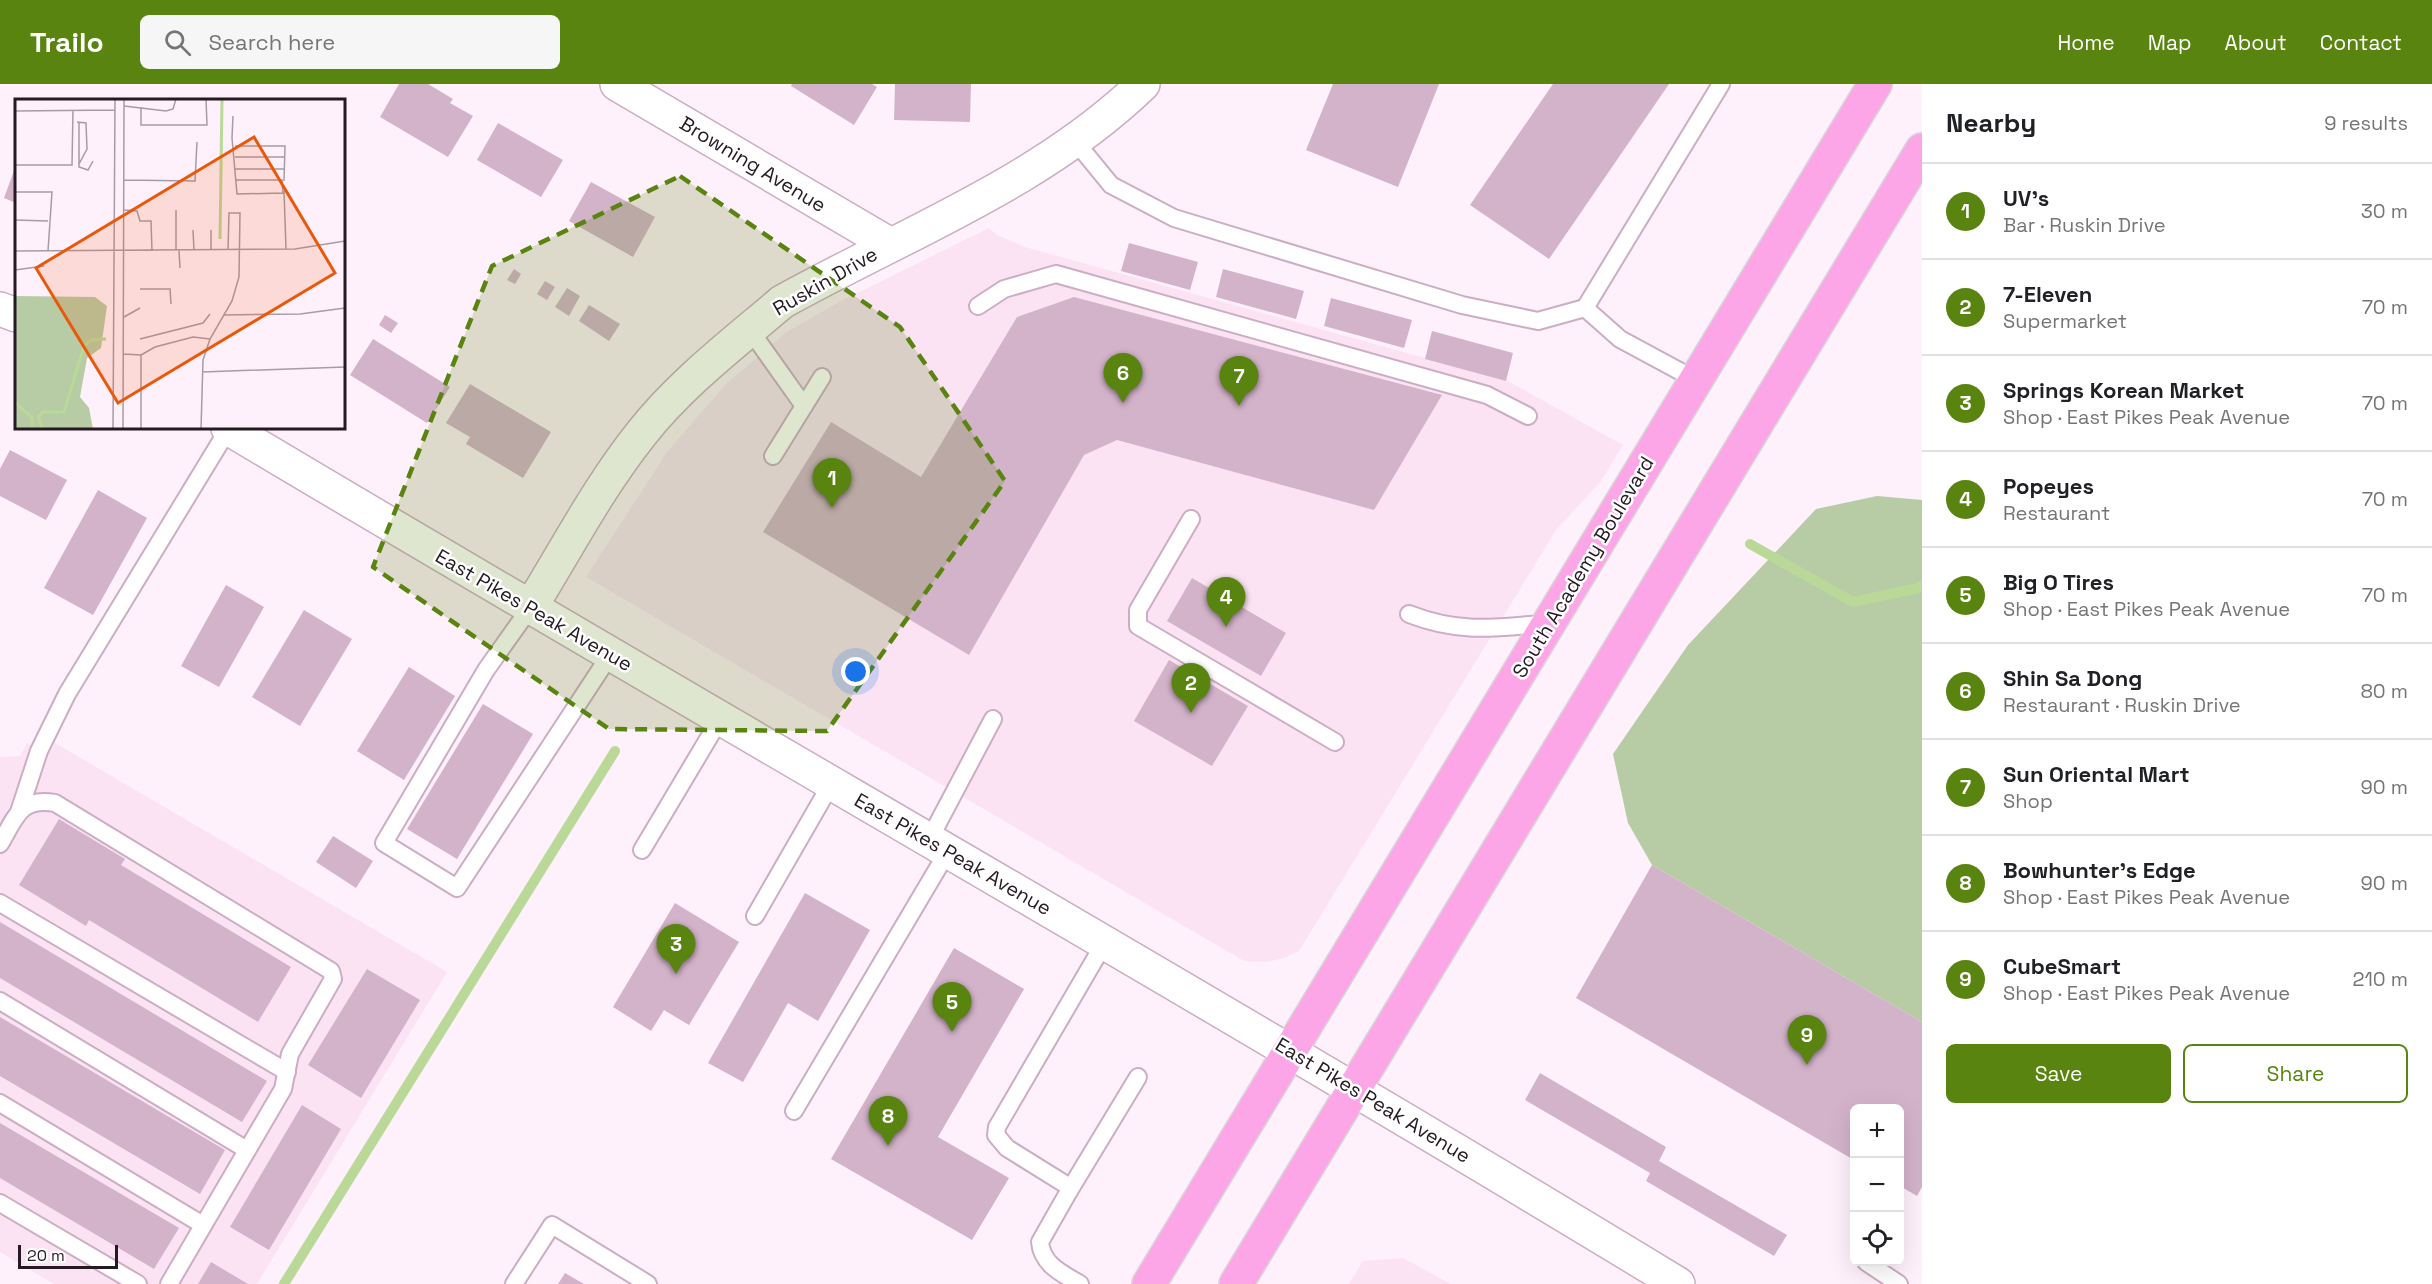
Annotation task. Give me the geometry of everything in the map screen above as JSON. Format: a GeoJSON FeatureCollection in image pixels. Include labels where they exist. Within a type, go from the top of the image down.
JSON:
{"type":"FeatureCollection","features":[{"type":"Feature","properties":{"kind":"highway","name":"South Academy Boulevard"},"geometry":{"type":"LineString","coordinates":[[1149,1284],[1875,84]]}},
{"type":"Feature","properties":{"kind":"highway"},"geometry":{"type":"LineString","coordinates":[[1236,1284],[1922,150]]}},
{"type":"Feature","properties":{"kind":"main road","name":"Browning Avenue"},"geometry":{"type":"LineString","coordinates":[[617,84],[889,244]]}},
{"type":"Feature","properties":{"kind":"main road","name":"Ruskin Drive"},"geometry":{"type":"LineString","coordinates":[[530,609],[612,475],[642,433],[675,398],[782,302],[1024,173],[1075,141],[1143,84]]}},
{"type":"Feature","properties":{"kind":"main road"},"geometry":{"type":"LineString","coordinates":[[0,309],[15,315]]}},
{"type":"Feature","properties":{"kind":"main road","name":"East Pikes Peak Avenue"},"geometry":{"type":"LineString","coordinates":[[230,429],[530,609],[1355,1088],[1678,1284]]}},
{"type":"Feature","properties":{"kind":"lane"},"geometry":{"type":"LineString","coordinates":[[1075,141],[1112,184],[1174,218],[1462,305],[1538,321],[1585,308],[1721,84]]}},
{"type":"Feature","properties":{"kind":"lane"},"geometry":{"type":"LineString","coordinates":[[978,306],[1004,289],[1056,274],[1487,395],[1528,416]]}},
{"type":"Feature","properties":{"kind":"lane"},"geometry":{"type":"LineString","coordinates":[[1585,308],[1620,339],[1696,380]]}},
{"type":"Feature","properties":{"kind":"lane"},"geometry":{"type":"LineString","coordinates":[[750,330],[804,406]]}},
{"type":"Feature","properties":{"kind":"lane"},"geometry":{"type":"LineString","coordinates":[[773,456],[822,377]]}},
{"type":"Feature","properties":{"kind":"lane"},"geometry":{"type":"LineString","coordinates":[[19,812],[39,751],[67,694],[227,429]]}},
{"type":"Feature","properties":{"kind":"lane"},"geometry":{"type":"LineString","coordinates":[[1191,519],[1138,610],[1138,626],[1335,742]]}},
{"type":"Feature","properties":{"kind":"lane"},"geometry":{"type":"LineString","coordinates":[[530,609],[486,670],[384,843],[457,888],[610,655]]}},
{"type":"Feature","properties":{"kind":"lane"},"geometry":{"type":"LineString","coordinates":[[1409,614],[1436,625],[1475,629],[1549,623]]}},
{"type":"Feature","properties":{"kind":"lane"},"geometry":{"type":"LineString","coordinates":[[642,850],[720,719]]}},
{"type":"Feature","properties":{"kind":"lane"},"geometry":{"type":"LineString","coordinates":[[794,1111],[938,845],[993,719]]}},
{"type":"Feature","properties":{"kind":"lane"},"geometry":{"type":"LineString","coordinates":[[755,916],[831,784]]}},
{"type":"Feature","properties":{"kind":"lane"},"geometry":{"type":"LineString","coordinates":[[0,844],[27,803],[38,800],[55,803],[331,971],[333,980],[290,1054],[282,1089],[169,1284]]}},
{"type":"Feature","properties":{"kind":"lane"},"geometry":{"type":"LineString","coordinates":[[0,903],[287,1072]]}},
{"type":"Feature","properties":{"kind":"lane"},"geometry":{"type":"LineString","coordinates":[[1070,1191],[1062,1180],[1000,1142],[997,1127],[1105,942]]}},
{"type":"Feature","properties":{"kind":"lane"},"geometry":{"type":"LineString","coordinates":[[0,1001],[247,1150]]}},
{"type":"Feature","properties":{"kind":"lane"},"geometry":{"type":"LineString","coordinates":[[1080,1284],[1048,1262],[1041,1252],[1040,1242],[1138,1077]]}},
{"type":"Feature","properties":{"kind":"lane"},"geometry":{"type":"LineString","coordinates":[[0,1103],[203,1225]]}},
{"type":"Feature","properties":{"kind":"lane"},"geometry":{"type":"LineString","coordinates":[[0,1203],[138,1284]]}},
{"type":"Feature","properties":{"kind":"lane"},"geometry":{"type":"LineString","coordinates":[[514,1284],[552,1225],[648,1284]]}},
{"type":"Feature","properties":{"kind":"lane"},"geometry":{"type":"LineString","coordinates":[[1872,1266],[1899,1284]]}},
{"type":"Feature","properties":{"kind":"highlighted area"},"geometry":{"type":"Polygon","coordinates":[[[680,176],[900,327],[1005,481],[827,731],[609,729],[373,567],[492,266],[680,176]]]}},
{"type":"Feature","properties":{"kind":"shaded area"},"geometry":{"type":"Polygon","coordinates":[[[989,228],[997,235],[1025,247],[1508,381],[1623,445],[1601,481],[1556,530],[1299,951],[1284,958],[1267,962],[1244,961],[586,577],[667,452],[725,385],[785,333],[839,302],[989,228]]]}},
{"type":"Feature","properties":{"kind":"shaded area"},"geometry":{"type":"Polygon","coordinates":[[[27,743],[48,756],[55,743],[447,972],[257,1284],[54,1284],[0,1252],[0,757],[20,756],[27,743]]]}},
{"type":"Feature","properties":{"kind":"shaded area"},"geometry":{"type":"Polygon","coordinates":[[[1403,1258],[1451,1284],[1349,1284],[1363,1261],[1403,1258]]]}},
{"type":"Feature","properties":{"kind":"green space"},"geometry":{"type":"Polygon","coordinates":[[[1877,496],[1922,500],[1922,1022],[1652,865],[1628,823],[1613,754],[1688,645],[1816,509],[1877,496]]]}},
{"type":"Feature","properties":{"kind":"building"},"geometry":{"type":"Polygon","coordinates":[[[399,84],[428,84],[453,99],[450,103],[473,116],[448,157],[380,117],[399,84]]]}},
{"type":"Feature","properties":{"kind":"building"},"geometry":{"type":"Polygon","coordinates":[[[792,84],[872,84],[877,87],[854,125],[791,86],[792,84]]]}},
{"type":"Feature","properties":{"kind":"building"},"geometry":{"type":"Polygon","coordinates":[[[895,84],[971,84],[970,122],[894,120],[895,84]]]}},
{"type":"Feature","properties":{"kind":"building"},"geometry":{"type":"Polygon","coordinates":[[[1333,84],[1439,84],[1398,187],[1306,150],[1333,84]]]}},
{"type":"Feature","properties":{"kind":"building"},"geometry":{"type":"Polygon","coordinates":[[[1553,84],[1669,84],[1549,259],[1470,205],[1553,84]]]}},
{"type":"Feature","properties":{"kind":"building"},"geometry":{"type":"Polygon","coordinates":[[[498,123],[563,160],[541,197],[477,160],[498,123]]]}},
{"type":"Feature","properties":{"kind":"building"},"geometry":{"type":"Polygon","coordinates":[[[15,168],[15,203],[4,198],[15,168]]]}},
{"type":"Feature","properties":{"kind":"building"},"geometry":{"type":"Polygon","coordinates":[[[591,182],[655,217],[633,257],[569,221],[591,182]]]}},
{"type":"Feature","properties":{"kind":"building"},"geometry":{"type":"Polygon","coordinates":[[[1129,243],[1198,262],[1190,290],[1121,271],[1129,243]]]}},
{"type":"Feature","properties":{"kind":"building"},"geometry":{"type":"Polygon","coordinates":[[[514,269],[521,274],[515,284],[507,280],[514,269]]]}},
{"type":"Feature","properties":{"kind":"building"},"geometry":{"type":"Polygon","coordinates":[[[1223,269],[1304,291],[1296,319],[1216,297],[1223,269]]]}},
{"type":"Feature","properties":{"kind":"building"},"geometry":{"type":"Polygon","coordinates":[[[545,281],[555,287],[547,300],[537,294],[545,281]]]}},
{"type":"Feature","properties":{"kind":"building"},"geometry":{"type":"Polygon","coordinates":[[[567,288],[580,296],[569,316],[555,307],[567,288]]]}},
{"type":"Feature","properties":{"kind":"building"},"geometry":{"type":"Polygon","coordinates":[[[1074,297],[1442,395],[1374,510],[1117,440],[1084,455],[969,655],[763,532],[831,422],[921,477],[1017,317],[1074,297]]]}},
{"type":"Feature","properties":{"kind":"building"},"geometry":{"type":"Polygon","coordinates":[[[1331,298],[1412,320],[1404,348],[1324,326],[1331,298]]]}},
{"type":"Feature","properties":{"kind":"building"},"geometry":{"type":"Polygon","coordinates":[[[589,305],[620,324],[609,341],[579,321],[589,305]]]}},
{"type":"Feature","properties":{"kind":"building"},"geometry":{"type":"Polygon","coordinates":[[[385,315],[398,323],[391,333],[379,325],[385,315]]]}},
{"type":"Feature","properties":{"kind":"building"},"geometry":{"type":"Polygon","coordinates":[[[1432,331],[1513,353],[1506,381],[1425,359],[1432,331]]]}},
{"type":"Feature","properties":{"kind":"building"},"geometry":{"type":"Polygon","coordinates":[[[373,339],[450,387],[427,423],[350,375],[373,339]]]}},
{"type":"Feature","properties":{"kind":"building"},"geometry":{"type":"Polygon","coordinates":[[[470,384],[551,432],[523,478],[466,444],[470,437],[446,423],[470,384]]]}},
{"type":"Feature","properties":{"kind":"building"},"geometry":{"type":"Polygon","coordinates":[[[10,450],[67,480],[46,520],[0,496],[0,469],[10,450]]]}},
{"type":"Feature","properties":{"kind":"building"},"geometry":{"type":"Polygon","coordinates":[[[98,490],[147,518],[93,615],[44,588],[98,490]]]}},
{"type":"Feature","properties":{"kind":"building"},"geometry":{"type":"Polygon","coordinates":[[[1192,578],[1286,633],[1261,676],[1167,621],[1192,578]]]}},
{"type":"Feature","properties":{"kind":"building"},"geometry":{"type":"Polygon","coordinates":[[[226,585],[264,607],[219,687],[181,666],[226,585]]]}},
{"type":"Feature","properties":{"kind":"building"},"geometry":{"type":"Polygon","coordinates":[[[304,610],[352,639],[300,726],[252,697],[304,610]]]}},
{"type":"Feature","properties":{"kind":"building"},"geometry":{"type":"Polygon","coordinates":[[[1169,660],[1248,706],[1212,766],[1134,721],[1169,660]]]}},
{"type":"Feature","properties":{"kind":"building"},"geometry":{"type":"Polygon","coordinates":[[[409,667],[455,696],[404,780],[357,751],[409,667]]]}},
{"type":"Feature","properties":{"kind":"building"},"geometry":{"type":"Polygon","coordinates":[[[483,704],[533,734],[457,859],[407,829],[483,704]]]}},
{"type":"Feature","properties":{"kind":"building"},"geometry":{"type":"Polygon","coordinates":[[[59,819],[125,859],[121,865],[291,967],[258,1022],[89,920],[86,926],[19,885],[59,819]]]}},
{"type":"Feature","properties":{"kind":"building"},"geometry":{"type":"Polygon","coordinates":[[[333,836],[373,861],[356,888],[316,862],[333,836]]]}},
{"type":"Feature","properties":{"kind":"building"},"geometry":{"type":"Polygon","coordinates":[[[1652,865],[1922,1022],[1922,1187],[1917,1196],[1904,1188],[1904,1104],[1850,1104],[1850,1158],[1576,998],[1652,865]]]}},
{"type":"Feature","properties":{"kind":"building"},"geometry":{"type":"Polygon","coordinates":[[[805,893],[870,930],[818,1021],[788,1003],[743,1082],[708,1063],[805,893]]]}},
{"type":"Feature","properties":{"kind":"building"},"geometry":{"type":"Polygon","coordinates":[[[675,903],[739,942],[689,1025],[664,1010],[651,1031],[613,1007],[675,903]]]}},
{"type":"Feature","properties":{"kind":"building"},"geometry":{"type":"Polygon","coordinates":[[[0,922],[267,1081],[242,1122],[0,978],[0,922]]]}},
{"type":"Feature","properties":{"kind":"building"},"geometry":{"type":"Polygon","coordinates":[[[954,948],[1024,989],[938,1137],[1009,1178],[972,1240],[831,1159],[954,948]]]}},
{"type":"Feature","properties":{"kind":"building"},"geometry":{"type":"Polygon","coordinates":[[[367,969],[420,1000],[361,1098],[308,1065],[367,969]]]}},
{"type":"Feature","properties":{"kind":"building"},"geometry":{"type":"Polygon","coordinates":[[[0,1017],[225,1150],[200,1194],[0,1076],[0,1017]]]}},
{"type":"Feature","properties":{"kind":"building"},"geometry":{"type":"Polygon","coordinates":[[[1540,1073],[1666,1147],[1659,1161],[1787,1235],[1774,1256],[1646,1181],[1650,1173],[1525,1100],[1540,1073]]]}},
{"type":"Feature","properties":{"kind":"building"},"geometry":{"type":"Polygon","coordinates":[[[302,1105],[341,1129],[269,1250],[230,1227],[302,1105]]]}},
{"type":"Feature","properties":{"kind":"building"},"geometry":{"type":"Polygon","coordinates":[[[0,1123],[179,1228],[154,1269],[0,1178],[0,1123]]]}},
{"type":"Feature","properties":{"kind":"building"},"geometry":{"type":"Polygon","coordinates":[[[211,1262],[248,1284],[198,1284],[211,1262]]]}},
{"type":"Feature","properties":{"kind":"building"},"geometry":{"type":"Polygon","coordinates":[[[565,1273],[584,1284],[558,1284],[565,1273]]]}},
{"type":"Feature","properties":{"kind":"waterway"},"geometry":{"type":"LineString","coordinates":[[1750,544],[1853,602],[1918,588],[1922,585]]}},
{"type":"Feature","properties":{"kind":"waterway"},"geometry":{"type":"LineString","coordinates":[[284,1284],[615,751]]}},
{"type":"Feature","properties":{"kind":"place","name":"Shin Sa Dong"},"geometry":{"type":"Point","coordinates":[1123,403]}},
{"type":"Feature","properties":{"kind":"place","name":"Sun Oriental Mart"},"geometry":{"type":"Point","coordinates":[1239,406]}},
{"type":"Feature","properties":{"kind":"place","name":"UV's"},"geometry":{"type":"Point","coordinates":[832,508]}},
{"type":"Feature","properties":{"kind":"place","name":"Popeyes"},"geometry":{"type":"Point","coordinates":[1226,627]}},
{"type":"Feature","properties":{"kind":"place","name":"7-Eleven"},"geometry":{"type":"Point","coordinates":[1191,713]}},
{"type":"Feature","properties":{"kind":"place","name":"Springs Korean Market"},"geometry":{"type":"Point","coordinates":[676,974]}},
{"type":"Feature","properties":{"kind":"place","name":"Big O Tires"},"geometry":{"type":"Point","coordinates":[952,1032]}},
{"type":"Feature","properties":{"kind":"place","name":"CubeSmart"},"geometry":{"type":"Point","coordinates":[1807,1065]}},
{"type":"Feature","properties":{"kind":"place","name":"Bowhunter's Edge"},"geometry":{"type":"Point","coordinates":[888,1146]}}]}
